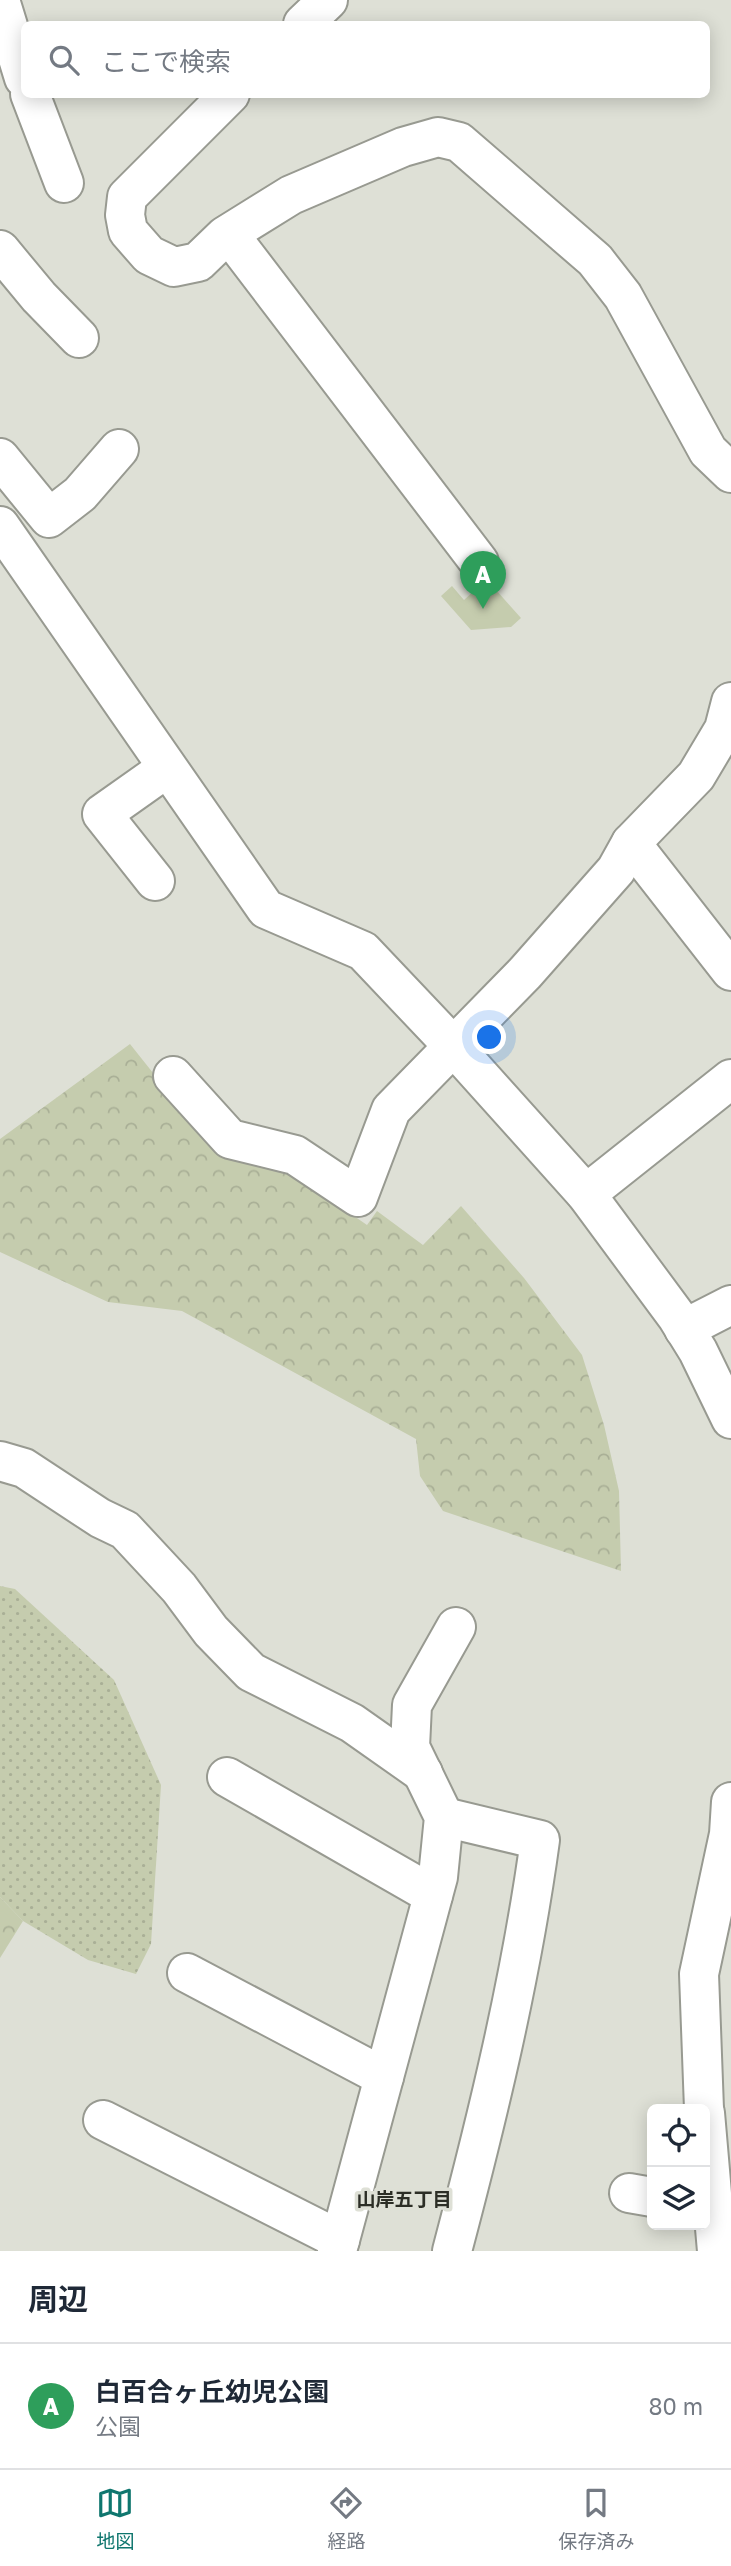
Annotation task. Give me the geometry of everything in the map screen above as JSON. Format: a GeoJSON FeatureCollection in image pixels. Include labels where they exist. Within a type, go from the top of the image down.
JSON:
{"type":"FeatureCollection","features":[{"type":"Feature","properties":{"kind":"street"},"geometry":{"type":"LineString","coordinates":[[1,0],[21,68]]}},
{"type":"Feature","properties":{"kind":"street"},"geometry":{"type":"LineString","coordinates":[[306,21],[328,0]]}},
{"type":"Feature","properties":{"kind":"street"},"geometry":{"type":"LineString","coordinates":[[32,98],[64,183]]}},
{"type":"Feature","properties":{"kind":"street"},"geometry":{"type":"LineString","coordinates":[[226,98],[127,197],[124,215],[128,231],[149,255],[174,267],[198,262],[229,234],[291,195],[403,147],[438,137],[459,142],[595,260],[624,296],[708,451],[731,473]]}},
{"type":"Feature","properties":{"kind":"street"},"geometry":{"type":"LineString","coordinates":[[229,234],[479,562]]}},
{"type":"Feature","properties":{"kind":"street"},"geometry":{"type":"LineString","coordinates":[[0,250],[38,297],[79,338]]}},
{"type":"Feature","properties":{"kind":"street"},"geometry":{"type":"LineString","coordinates":[[0,458],[49,518],[80,494],[119,449]]}},
{"type":"Feature","properties":{"kind":"street"},"geometry":{"type":"LineString","coordinates":[[0,526],[266,909],[363,951],[454,1047],[586,1194],[684,1329],[731,1419]]}},
{"type":"Feature","properties":{"kind":"street"},"geometry":{"type":"LineString","coordinates":[[173,1076],[230,1139],[295,1155],[358,1197],[391,1110],[454,1047],[616,870],[631,843],[696,776],[729,717]]}},
{"type":"Feature","properties":{"kind":"street"},"geometry":{"type":"LineString","coordinates":[[155,881],[102,814],[167,768]]}},
{"type":"Feature","properties":{"kind":"street"},"geometry":{"type":"LineString","coordinates":[[631,843],[731,971]]}},
{"type":"Feature","properties":{"kind":"street"},"geometry":{"type":"LineString","coordinates":[[586,1194],[731,1079]]}},
{"type":"Feature","properties":{"kind":"street"},"geometry":{"type":"LineString","coordinates":[[684,1329],[731,1305]]}},
{"type":"Feature","properties":{"kind":"street"},"geometry":{"type":"LineString","coordinates":[[0,1461],[24,1468],[100,1518],[125,1530],[160,1565],[211,1631],[251,1672],[352,1723],[423,1773]]}},
{"type":"Feature","properties":{"kind":"street"},"geometry":{"type":"LineString","coordinates":[[103,2120],[338,2246],[438,1877],[444,1817],[410,1746],[412,1705],[456,1627]]}},
{"type":"Feature","properties":{"kind":"street"},"geometry":{"type":"LineString","coordinates":[[227,1777],[433,1895]]}},
{"type":"Feature","properties":{"kind":"street"},"geometry":{"type":"LineString","coordinates":[[705,2104],[699,1974],[729,1834],[731,1802]]}},
{"type":"Feature","properties":{"kind":"street"},"geometry":{"type":"LineString","coordinates":[[444,1817],[540,1840],[526,1941],[481,2145],[453,2251]]}},
{"type":"Feature","properties":{"kind":"street"},"geometry":{"type":"LineString","coordinates":[[187,1973],[384,2077]]}},
{"type":"Feature","properties":{"kind":"street"},"geometry":{"type":"LineString","coordinates":[[710,2218],[717,2251]]}},
{"type":"Feature","properties":{"kind":"green space"},"geometry":{"type":"Polygon","coordinates":[[[481,573],[521,618],[511,627],[471,630],[441,596],[452,586],[464,600],[476,589],[470,582],[481,573]]]}},
{"type":"Feature","properties":{"kind":"green space"},"geometry":{"type":"Polygon","coordinates":[[[130,1044],[161,1083],[367,1225],[377,1211],[423,1245],[461,1206],[524,1278],[582,1355],[604,1425],[619,1491],[621,1571],[443,1511],[420,1476],[416,1439],[182,1311],[108,1302],[0,1252],[0,1139],[130,1044]]]}},
{"type":"Feature","properties":{"kind":"green space"},"geometry":{"type":"Polygon","coordinates":[[[0,1586],[15,1589],[114,1680],[161,1785],[151,1944],[136,1974],[88,1960],[23,1921],[0,1897],[0,1586]]]}},
{"type":"Feature","properties":{"kind":"green space"},"geometry":{"type":"Polygon","coordinates":[[[0,1897],[23,1921],[0,1958],[0,1897]]]}},
{"type":"Feature","properties":{"kind":"place","name":"白百合ヶ丘幼児公園"},"geometry":{"type":"Point","coordinates":[483,609]}},
{"type":"Feature","properties":{"kind":"district","name":"山岸五丁目"},"geometry":{"type":"Point","coordinates":[404,2198]}}]}
